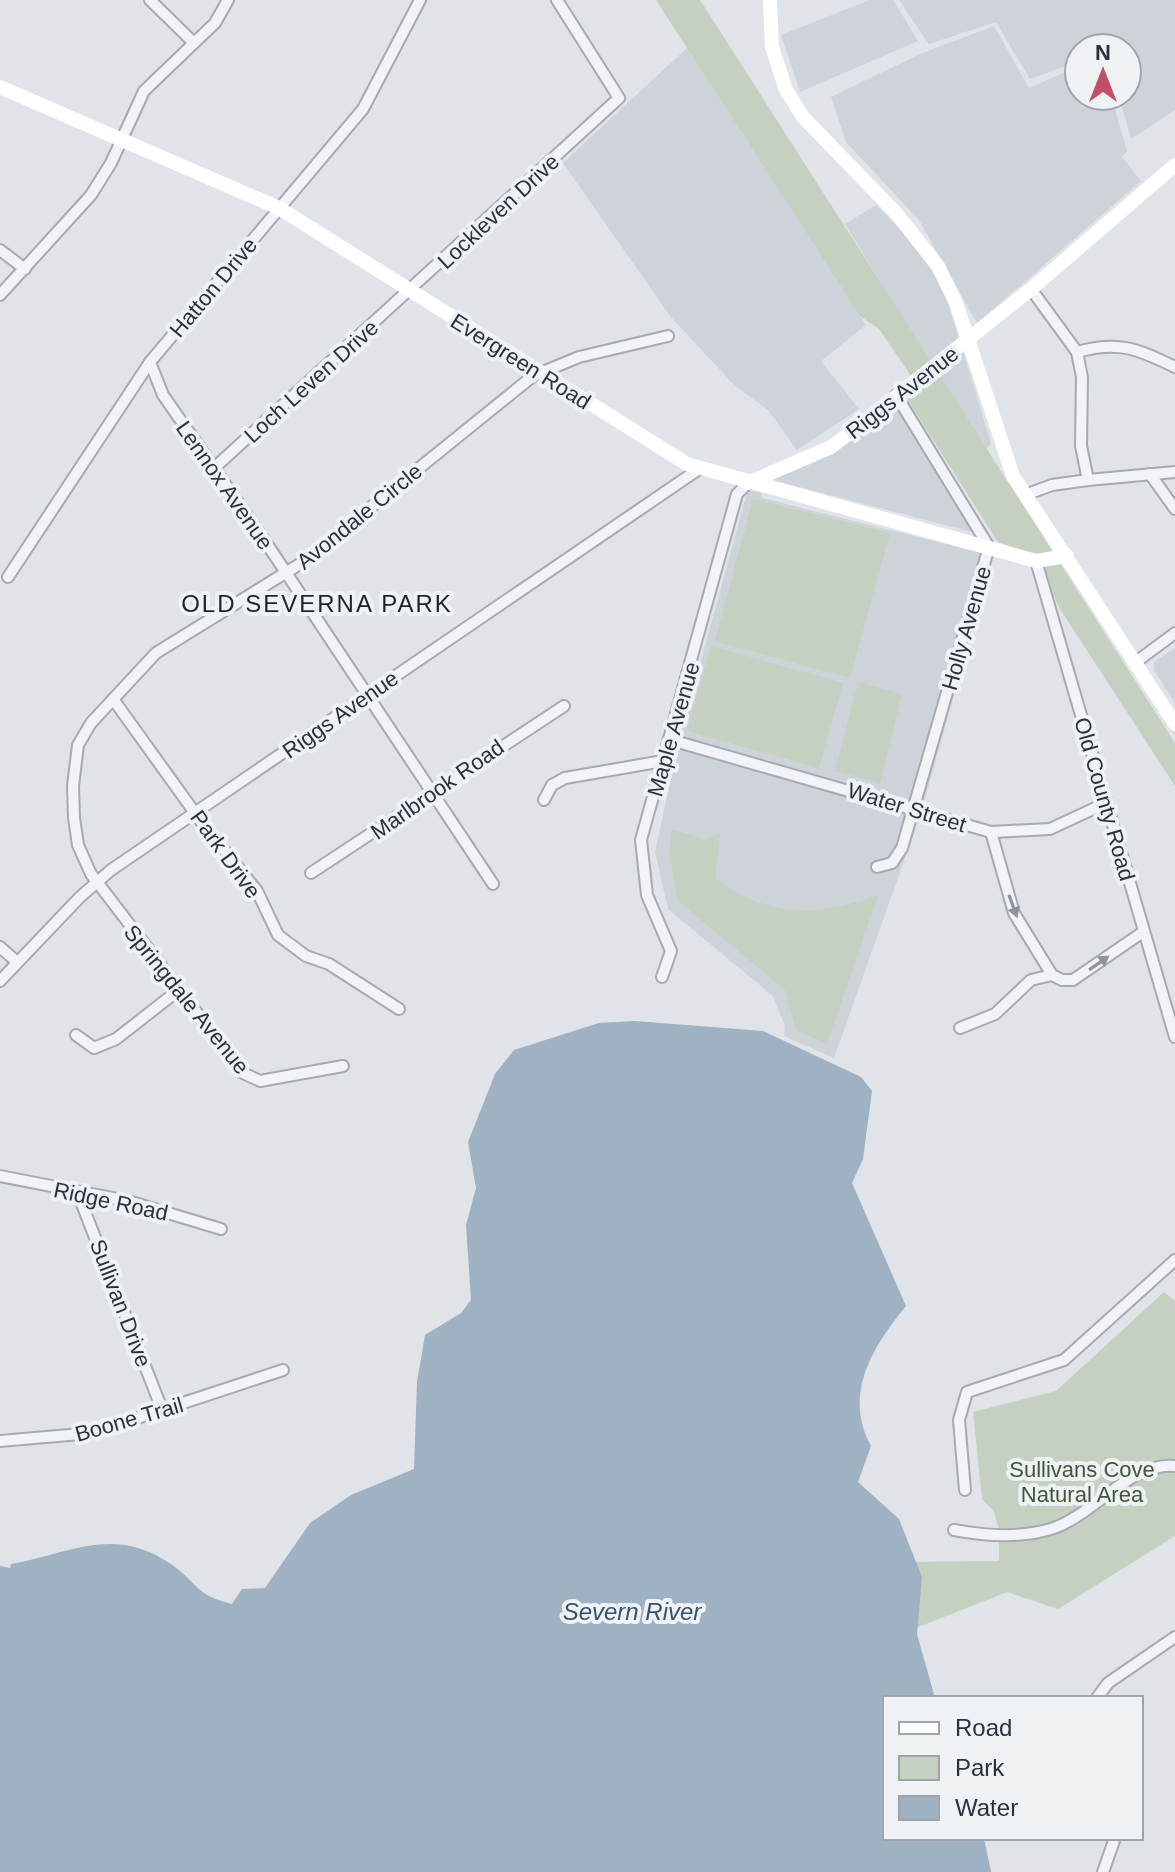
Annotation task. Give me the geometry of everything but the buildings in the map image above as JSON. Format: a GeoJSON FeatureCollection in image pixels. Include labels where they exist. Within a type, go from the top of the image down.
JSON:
{"type":"FeatureCollection","features":[{"type":"Feature","properties":{"kind":"street"},"geometry":{"type":"LineString","coordinates":[[150,0],[193,42]]}},
{"type":"Feature","properties":{"kind":"street"},"geometry":{"type":"LineString","coordinates":[[0,295],[91,195],[111,163],[144,91],[215,23],[228,0]]}},
{"type":"Feature","properties":{"kind":"street","name":"Hatton Drive"},"geometry":{"type":"LineString","coordinates":[[8,577],[150,362],[363,109],[420,0]]}},
{"type":"Feature","properties":{"kind":"street","name":"Lockleven Drive"},"geometry":{"type":"LineString","coordinates":[[410,293],[619,98],[557,0]]}},
{"type":"Feature","properties":{"kind":"street"},"geometry":{"type":"LineString","coordinates":[[770,0],[772,47],[786,90],[823,139],[917,238],[947,283],[969,341],[1001,446],[1025,495],[1175,724]]}},
{"type":"Feature","properties":{"kind":"street","name":"Evergreen Road"},"geometry":{"type":"LineString","coordinates":[[0,87],[279,208],[410,293],[699,469],[1036,561],[1067,556]]}},
{"type":"Feature","properties":{"kind":"street","name":"Riggs Avenue"},"geometry":{"type":"LineString","coordinates":[[748,483],[831,447],[969,341],[1175,165]]}},
{"type":"Feature","properties":{"kind":"street"},"geometry":{"type":"LineString","coordinates":[[0,250],[25,269]]}},
{"type":"Feature","properties":{"kind":"street"},"geometry":{"type":"LineString","coordinates":[[1031,289],[1077,352],[1082,377],[1081,446],[1088,480]]}},
{"type":"Feature","properties":{"kind":"street","name":"Loch Leven Drive"},"geometry":{"type":"LineString","coordinates":[[213,469],[410,293]]}},
{"type":"Feature","properties":{"kind":"street","name":"Avondale Circle"},"geometry":{"type":"LineString","coordinates":[[96,882],[78,845],[72,795],[74,766],[83,735],[165,646],[286,575],[540,373],[616,346],[668,336]]}},
{"type":"Feature","properties":{"kind":"street"},"geometry":{"type":"LineString","coordinates":[[1077,352],[1105,344],[1143,351],[1175,367]]}},
{"type":"Feature","properties":{"kind":"street","name":"Lennox Avenue"},"geometry":{"type":"LineString","coordinates":[[150,362],[163,395],[493,884]]}},
{"type":"Feature","properties":{"kind":"street","name":"Holly Avenue"},"geometry":{"type":"LineString","coordinates":[[877,867],[892,863],[902,848],[989,547],[896,395]]}},
{"type":"Feature","properties":{"kind":"street","name":"Riggs Avenue"},"geometry":{"type":"LineString","coordinates":[[0,981],[96,882],[194,811],[699,469]]}},
{"type":"Feature","properties":{"kind":"street"},"geometry":{"type":"LineString","coordinates":[[1025,495],[1052,485],[1175,472]]}},
{"type":"Feature","properties":{"kind":"street"},"geometry":{"type":"LineString","coordinates":[[1150,474],[1175,509]]}},
{"type":"Feature","properties":{"kind":"street","name":"Maple Avenue"},"geometry":{"type":"LineString","coordinates":[[662,977],[671,951],[647,895],[641,840],[737,494],[748,483]]}},
{"type":"Feature","properties":{"kind":"street","name":"Old County Road"},"geometry":{"type":"LineString","coordinates":[[1036,561],[1175,1037]]}},
{"type":"Feature","properties":{"kind":"street"},"geometry":{"type":"LineString","coordinates":[[1136,662],[1175,633]]}},
{"type":"Feature","properties":{"kind":"street","name":"Park Drive"},"geometry":{"type":"LineString","coordinates":[[113,699],[257,891],[270,923],[284,941],[306,956],[329,964],[399,1009]]}},
{"type":"Feature","properties":{"kind":"street","name":"Marlbrook Road"},"geometry":{"type":"LineString","coordinates":[[311,873],[564,706]]}},
{"type":"Feature","properties":{"kind":"street","name":"Water Street"},"geometry":{"type":"LineString","coordinates":[[671,740],[915,807],[991,832],[1014,913],[1052,975]]}},
{"type":"Feature","properties":{"kind":"street"},"geometry":{"type":"LineString","coordinates":[[544,800],[552,785],[565,778],[663,761]]}},
{"type":"Feature","properties":{"kind":"street"},"geometry":{"type":"LineString","coordinates":[[991,832],[1050,829],[1106,803]]}},
{"type":"Feature","properties":{"kind":"street","name":"Springdale Avenue"},"geometry":{"type":"LineString","coordinates":[[96,882],[252,1080],[343,1066]]}},
{"type":"Feature","properties":{"kind":"street"},"geometry":{"type":"LineString","coordinates":[[960,1028],[995,1014],[1031,980],[1052,975],[1073,980],[1143,932]]}},
{"type":"Feature","properties":{"kind":"street"},"geometry":{"type":"LineString","coordinates":[[0,947],[17,962]]}},
{"type":"Feature","properties":{"kind":"street"},"geometry":{"type":"LineString","coordinates":[[76,1035],[94,1048],[109,1043],[180,989]]}},
{"type":"Feature","properties":{"kind":"street","name":"Ridge Road"},"geometry":{"type":"LineString","coordinates":[[0,1176],[78,1194],[128,1201],[221,1229]]}},
{"type":"Feature","properties":{"kind":"street","name":"Sullivan Drive"},"geometry":{"type":"LineString","coordinates":[[78,1194],[163,1412]]}},
{"type":"Feature","properties":{"kind":"street"},"geometry":{"type":"LineString","coordinates":[[965,1490],[959,1420],[967,1392],[1064,1360],[1175,1260]]}},
{"type":"Feature","properties":{"kind":"street","name":"Boone Trail"},"geometry":{"type":"LineString","coordinates":[[0,1441],[78,1435],[163,1412],[283,1370]]}},
{"type":"Feature","properties":{"kind":"street"},"geometry":{"type":"LineString","coordinates":[[954,1530],[985,1536],[1054,1528],[1132,1479],[1161,1465],[1175,1466]]}},
{"type":"Feature","properties":{"kind":"street"},"geometry":{"type":"LineString","coordinates":[[1098,1696],[1108,1683],[1175,1637]]}},
{"type":"Feature","properties":{"kind":"street"},"geometry":{"type":"LineString","coordinates":[[1103,1872],[1114,1840]]}},
{"type":"Feature","properties":{"kind":"shaded area"},"geometry":{"type":"Polygon","coordinates":[[[870,0],[893,0],[918,41],[800,92],[781,35],[870,0]]]}},
{"type":"Feature","properties":{"kind":"shaded area"},"geometry":{"type":"Polygon","coordinates":[[[899,0],[1175,0],[1175,110],[1131,139],[1123,112],[1143,112],[1143,32],[1063,32],[1063,67],[1030,79],[996,22],[929,44],[899,0]]]}},
{"type":"Feature","properties":{"kind":"shaded area"},"geometry":{"type":"Polygon","coordinates":[[[994,26],[1029,88],[1063,73],[1063,112],[1116,112],[1127,151],[1122,157],[1141,181],[977,323],[919,220],[846,142],[831,97],[920,54],[994,26]]]}},
{"type":"Feature","properties":{"kind":"shaded area"},"geometry":{"type":"Polygon","coordinates":[[[687,48],[866,325],[821,361],[859,409],[797,450],[768,410],[735,386],[671,317],[563,163],[687,48]]]}},
{"type":"Feature","properties":{"kind":"shaded area"},"geometry":{"type":"Polygon","coordinates":[[[876,205],[912,241],[944,290],[991,443],[984,452],[845,224],[876,205]]]}},
{"type":"Feature","properties":{"kind":"shaded area"},"geometry":{"type":"Polygon","coordinates":[[[897,403],[976,533],[773,480],[897,403]]]}},
{"type":"Feature","properties":{"kind":"shaded area"},"geometry":{"type":"Polygon","coordinates":[[[747,493],[762,493],[762,498],[993,556],[921,813],[834,1058],[784,1036],[785,1026],[773,996],[668,909],[655,852],[681,733],[747,493]]]}},
{"type":"Feature","properties":{"kind":"shaded area"},"geometry":{"type":"Polygon","coordinates":[[[1175,648],[1175,703],[1154,670],[1154,662],[1175,648]]]}},
{"type":"Feature","properties":{"kind":"green space"},"geometry":{"type":"Polygon","coordinates":[[[656,0],[700,0],[1175,743],[1175,786],[1058,606],[1037,565],[1010,546],[998,542],[907,399],[920,389],[879,329],[860,316],[656,0]]]}},
{"type":"Feature","properties":{"kind":"green space"},"geometry":{"type":"Polygon","coordinates":[[[753,499],[890,533],[850,678],[715,641],[753,499]]]}},
{"type":"Feature","properties":{"kind":"green space"},"geometry":{"type":"Polygon","coordinates":[[[711,646],[843,683],[819,768],[687,731],[711,646]]]}},
{"type":"Feature","properties":{"kind":"green space"},"geometry":{"type":"Polygon","coordinates":[[[858,682],[902,694],[880,783],[835,771],[858,682]]]}},
{"type":"Feature","properties":{"kind":"green space"},"geometry":{"type":"Polygon","coordinates":[[[672,829],[704,839],[720,834],[715,878],[754,901],[794,910],[814,910],[878,895],[827,1044],[796,1030],[785,990],[678,901],[669,852],[672,829]]]}},
{"type":"Feature","properties":{"kind":"green space","name":"Sullivans Cove Natural Area"},"geometry":{"type":"Polygon","coordinates":[[[1164,1292],[1175,1301],[1175,1536],[1058,1609],[1007,1592],[916,1628],[912,1562],[999,1561],[999,1529],[994,1511],[982,1499],[973,1412],[1056,1391],[1164,1292]]]}},
{"type":"Feature","properties":{"kind":"water","name":"Severn River"},"geometry":{"type":"Polygon","coordinates":[[[635,1021],[763,1031],[861,1077],[872,1091],[863,1159],[852,1183],[906,1306],[873,1354],[861,1389],[863,1427],[871,1446],[858,1482],[899,1519],[922,1577],[917,1634],[934,1696],[883,1696],[883,1840],[984,1840],[991,1872],[0,1872],[0,1566],[10,1568],[11,1564],[92,1545],[130,1546],[150,1552],[171,1564],[204,1593],[232,1604],[242,1589],[265,1588],[310,1523],[351,1495],[414,1469],[417,1382],[425,1335],[461,1313],[471,1300],[466,1225],[476,1188],[468,1142],[495,1074],[514,1050],[599,1023],[635,1021]]]}},
{"type":"Feature","properties":{"kind":"district","name":"OLD SEVERNA PARK"},"geometry":{"type":"Point","coordinates":[317,604]}}]}
